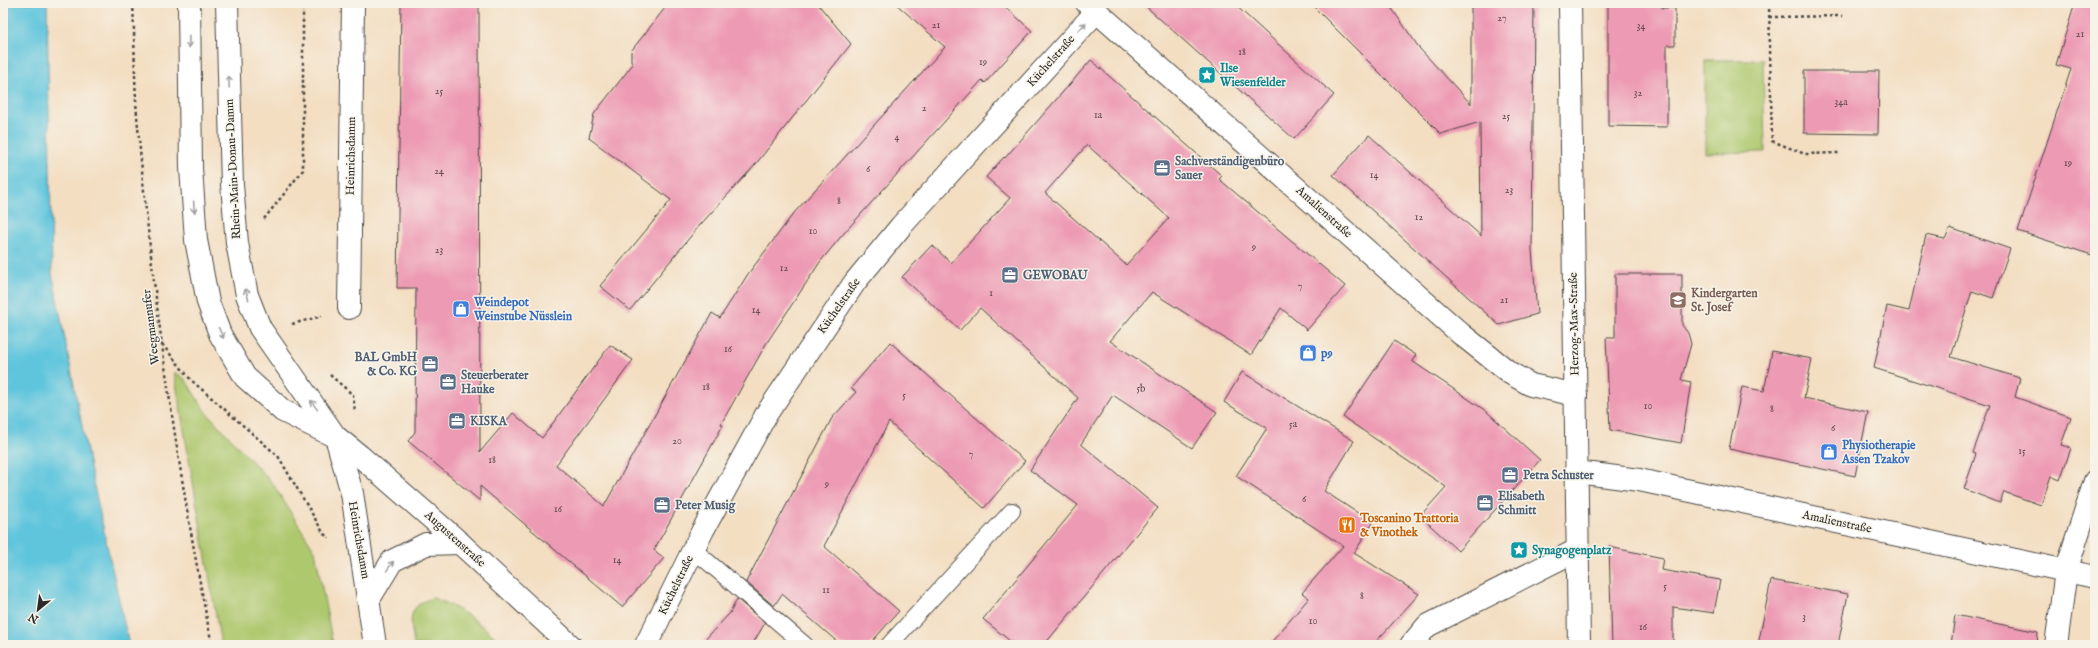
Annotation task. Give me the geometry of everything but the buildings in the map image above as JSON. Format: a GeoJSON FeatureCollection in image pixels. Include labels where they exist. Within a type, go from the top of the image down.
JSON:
{"type":"FeatureCollection","features":[{"type":"Feature","properties":{"kind":"street"},"geometry":{"type":"LineString","coordinates":[[188,3],[191,168],[196,240],[208,302],[220,334],[245,377],[282,412],[336,437]]}},
{"type":"Feature","properties":{"kind":"street","name":"Rhein-Main-Donau-Damm"},"geometry":{"type":"LineString","coordinates":[[227,3],[232,186],[237,243],[246,295],[260,328],[336,437]]}},
{"type":"Feature","properties":{"kind":"street","name":"Heinrichsdamm"},"geometry":{"type":"LineString","coordinates":[[349,308],[353,3]]}},
{"type":"Feature","properties":{"kind":"street","name":"Herzog-Max-Straße"},"geometry":{"type":"LineString","coordinates":[[1570,3],[1579,549],[1579,645]]}},
{"type":"Feature","properties":{"kind":"street","name":"Amalienstraße"},"geometry":{"type":"LineString","coordinates":[[1092,7],[1460,334],[1510,373],[1531,385],[1576,395]]}},
{"type":"Feature","properties":{"kind":"street","name":"Küchelstraße"},"geometry":{"type":"LineString","coordinates":[[646,645],[694,550],[767,413],[855,282],[902,225],[1068,43],[1092,7]]}},
{"type":"Feature","properties":{"kind":"street","name":"Augustenstraße"},"geometry":{"type":"LineString","coordinates":[[336,437],[460,543],[570,645]]}},
{"type":"Feature","properties":{"kind":"street","name":"Heinrichsdamm"},"geometry":{"type":"LineString","coordinates":[[336,437],[352,493],[375,645]]}},
{"type":"Feature","properties":{"kind":"street","name":"Amalienstraße"},"geometry":{"type":"LineString","coordinates":[[1577,472],[1639,480],[2095,577]]}},
{"type":"Feature","properties":{"kind":"street"},"geometry":{"type":"LineString","coordinates":[[2056,645],[2066,571],[2095,481]]}},
{"type":"Feature","properties":{"kind":"street"},"geometry":{"type":"LineString","coordinates":[[369,599],[392,561],[426,544],[460,543]]}},
{"type":"Feature","properties":{"kind":"street"},"geometry":{"type":"LineString","coordinates":[[1411,645],[1427,626],[1579,549]]}},
{"type":"Feature","properties":{"kind":"lane"},"geometry":{"type":"LineString","coordinates":[[889,645],[1012,511]]}},
{"type":"Feature","properties":{"kind":"lane"},"geometry":{"type":"LineString","coordinates":[[694,550],[805,645]]}},
{"type":"Feature","properties":{"kind":"path","name":"Weegmannufer"},"geometry":{"type":"LineString","coordinates":[[133,3],[138,125],[162,343],[194,553],[212,645]]}},
{"type":"Feature","properties":{"kind":"path"},"geometry":{"type":"LineString","coordinates":[[261,223],[303,170],[303,3]]}},
{"type":"Feature","properties":{"kind":"path"},"geometry":{"type":"LineString","coordinates":[[1769,3],[1772,141],[1805,154],[1839,153]]}},
{"type":"Feature","properties":{"kind":"path"},"geometry":{"type":"LineString","coordinates":[[1769,17],[1843,16]]}},
{"type":"Feature","properties":{"kind":"path"},"geometry":{"type":"LineString","coordinates":[[290,325],[293,330]]}},
{"type":"Feature","properties":{"kind":"path"},"geometry":{"type":"LineString","coordinates":[[162,343],[191,380],[278,456],[324,534],[330,539]]}},
{"type":"Feature","properties":{"kind":"path"},"geometry":{"type":"LineString","coordinates":[[324,370],[353,395],[360,456]]}},
{"type":"Feature","properties":{"kind":"green space"},"geometry":{"type":"Polygon","coordinates":[[[1705,60],[1763,60],[1765,152],[1705,153],[1705,60]]]}},
{"type":"Feature","properties":{"kind":"green space"},"geometry":{"type":"Polygon","coordinates":[[[174,372],[185,379],[205,411],[273,484],[315,551],[333,645],[221,645],[174,372]]]}},
{"type":"Feature","properties":{"kind":"green space"},"geometry":{"type":"Polygon","coordinates":[[[433,598],[468,616],[499,641],[495,645],[414,645],[411,622],[414,610],[424,601],[433,598]]]}},
{"type":"Feature","properties":{"kind":"water"},"geometry":{"type":"Polygon","coordinates":[[[3,3],[47,3],[52,273],[91,472],[129,645],[3,645],[3,3]]]}},
{"type":"Feature","properties":{"kind":"place","name":"Ilse Wiesenfelder"},"geometry":{"type":"Point","coordinates":[1207,75]}},
{"type":"Feature","properties":{"kind":"place","name":"Sachverständigenbüro Sauer"},"geometry":{"type":"Point","coordinates":[1162,168]}},
{"type":"Feature","properties":{"kind":"place","name":"GEWOBAU"},"geometry":{"type":"Point","coordinates":[1010,275]}},
{"type":"Feature","properties":{"kind":"place","name":"Kindergarten St. Josef"},"geometry":{"type":"Point","coordinates":[1678,300]}},
{"type":"Feature","properties":{"kind":"place","name":"Weindepot Weinstube Nüsslein"},"geometry":{"type":"Point","coordinates":[461,309]}},
{"type":"Feature","properties":{"kind":"place","name":"p9"},"geometry":{"type":"Point","coordinates":[1308,353]}},
{"type":"Feature","properties":{"kind":"place","name":"BAL GmbH & Co. KG"},"geometry":{"type":"Point","coordinates":[430,364]}},
{"type":"Feature","properties":{"kind":"place","name":"Steuerberater Hauke"},"geometry":{"type":"Point","coordinates":[448,382]}},
{"type":"Feature","properties":{"kind":"place","name":"KISKA"},"geometry":{"type":"Point","coordinates":[457,421]}},
{"type":"Feature","properties":{"kind":"place","name":"Physiotherapie Assen Tzakov"},"geometry":{"type":"Point","coordinates":[1829,452]}},
{"type":"Feature","properties":{"kind":"place","name":"Petra Schuster"},"geometry":{"type":"Point","coordinates":[1510,475]}},
{"type":"Feature","properties":{"kind":"place","name":"Elisabeth Schmitt"},"geometry":{"type":"Point","coordinates":[1485,503]}},
{"type":"Feature","properties":{"kind":"place","name":"Peter Musig"},"geometry":{"type":"Point","coordinates":[662,505]}},
{"type":"Feature","properties":{"kind":"place","name":"Toscanino Trattoria & Vinothek"},"geometry":{"type":"Point","coordinates":[1347,525]}},
{"type":"Feature","properties":{"kind":"place","name":"Synagogenplatz"},"geometry":{"type":"Point","coordinates":[1519,550]}}]}
